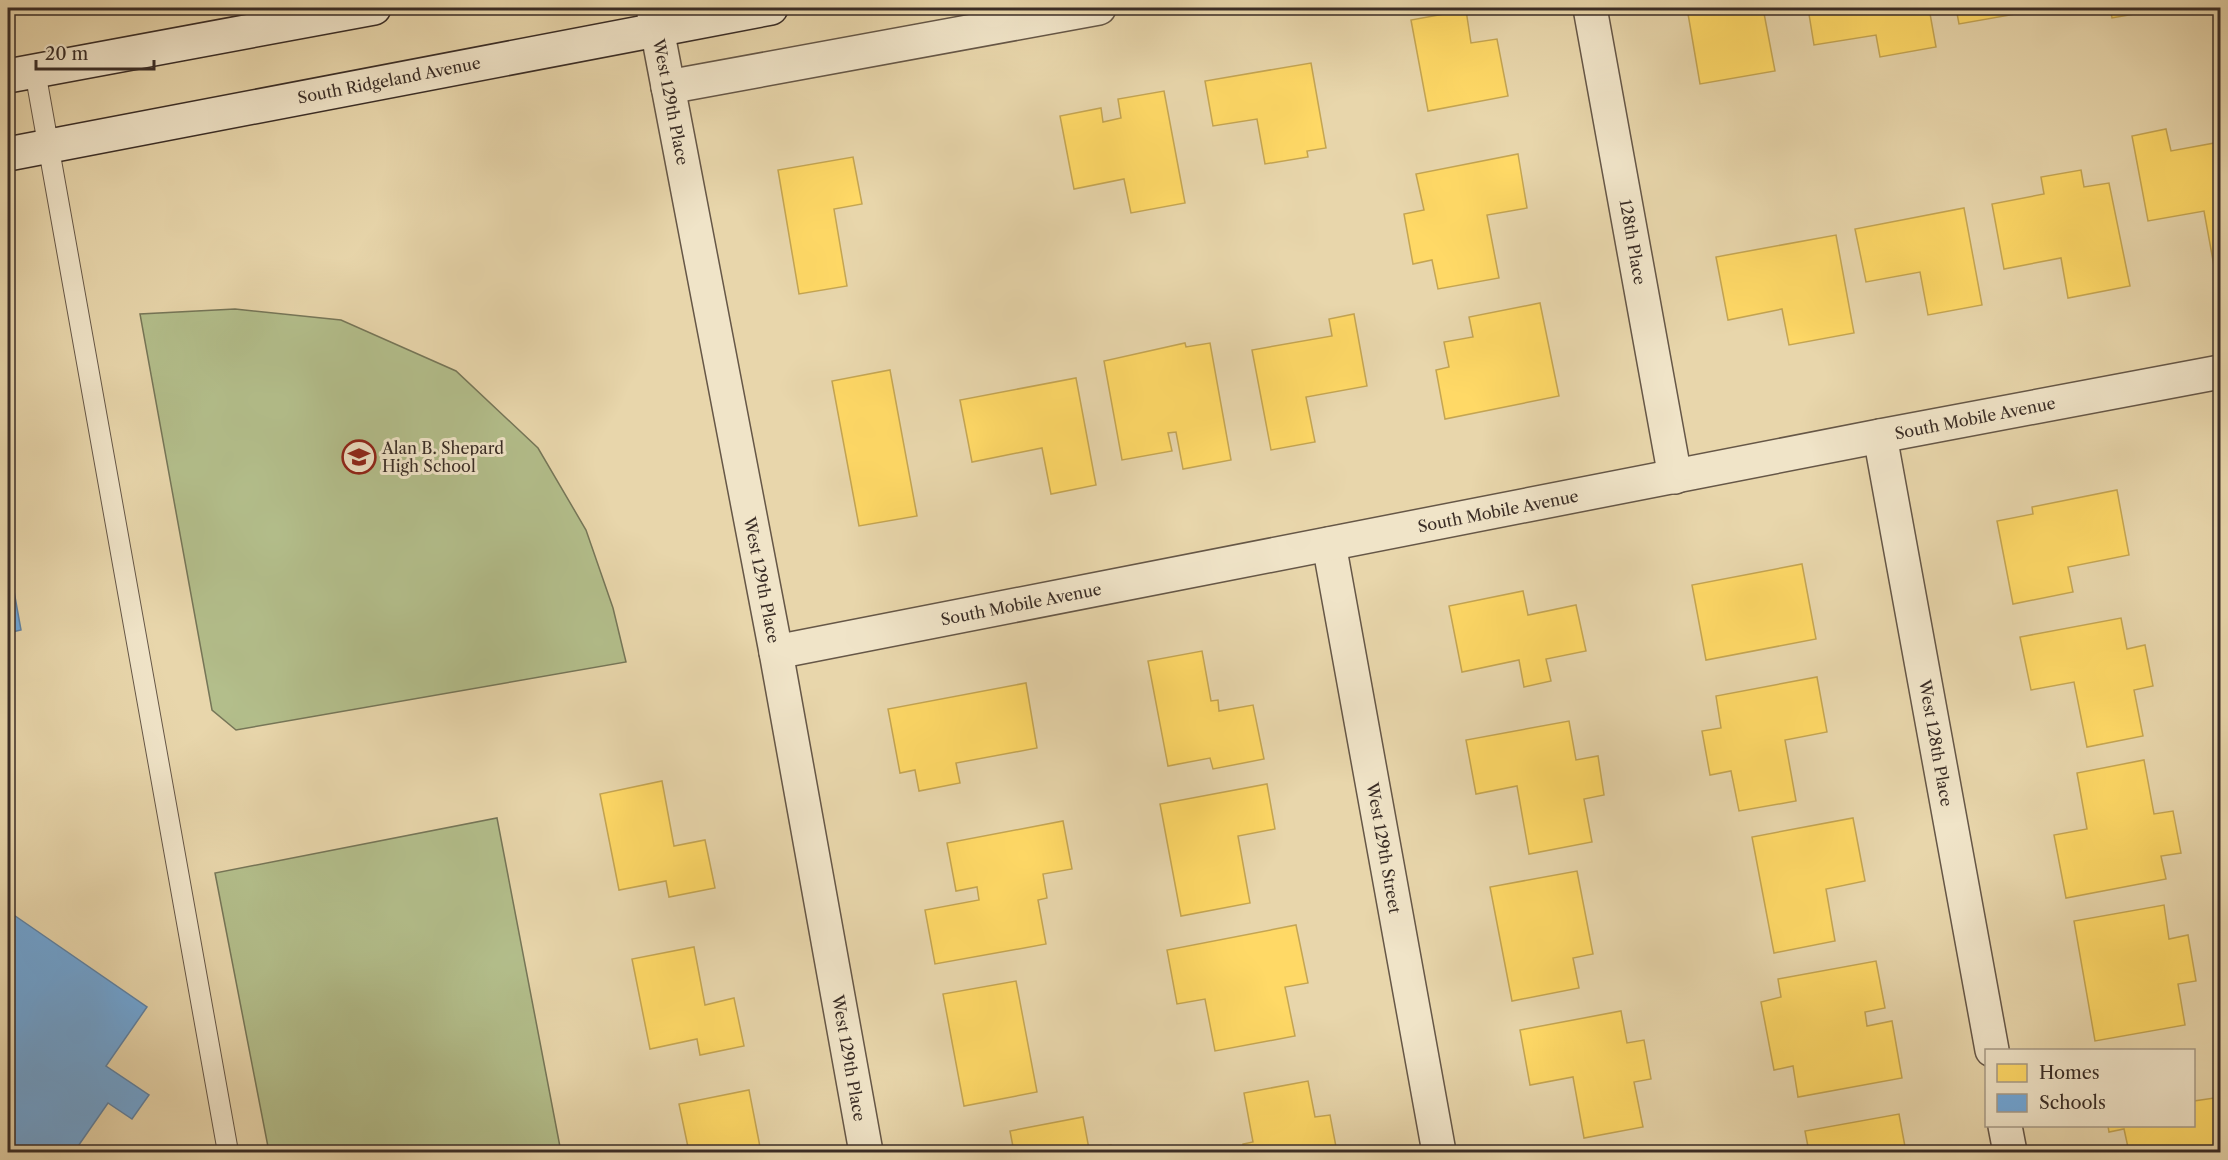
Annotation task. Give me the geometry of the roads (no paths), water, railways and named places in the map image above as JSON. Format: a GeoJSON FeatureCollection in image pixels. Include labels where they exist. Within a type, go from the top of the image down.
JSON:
{"type":"FeatureCollection","features":[{"type":"Feature","properties":{"kind":"street"},"geometry":{"type":"LineString","coordinates":[[21,74],[374,8]]}},
{"type":"Feature","properties":{"kind":"street","name":"South Ridgeland Avenue"},"geometry":{"type":"LineString","coordinates":[[8,154],[655,18],[771,8]]}},
{"type":"Feature","properties":{"kind":"street"},"geometry":{"type":"LineString","coordinates":[[668,87],[1099,8]]}},
{"type":"Feature","properties":{"kind":"street","name":"128th Place"},"geometry":{"type":"LineString","coordinates":[[1590,8],[1675,477]]}},
{"type":"Feature","properties":{"kind":"street","name":"West 129th Place"},"geometry":{"type":"LineString","coordinates":[[655,18],[776,652],[866,1152]]}},
{"type":"Feature","properties":{"kind":"street","name":"South Mobile Avenue"},"geometry":{"type":"LineString","coordinates":[[776,652],[1880,436],[2220,372]]}},
{"type":"Feature","properties":{"kind":"street","name":"West 128th Place"},"geometry":{"type":"LineString","coordinates":[[1880,436],[1992,1049]]}},
{"type":"Feature","properties":{"kind":"street","name":"West 129th Street"},"geometry":{"type":"LineString","coordinates":[[1329,544],[1439,1152]]}},
{"type":"Feature","properties":{"kind":"street"},"geometry":{"type":"LineString","coordinates":[[2005,1127],[2010,1152]]}},
{"type":"Feature","properties":{"kind":"lane"},"geometry":{"type":"LineString","coordinates":[[21,74],[50,146],[228,1152]]}},
{"type":"Feature","properties":{"kind":"place","name":"Alan B. Shepard High School"},"geometry":{"type":"Point","coordinates":[359,457]}}]}
